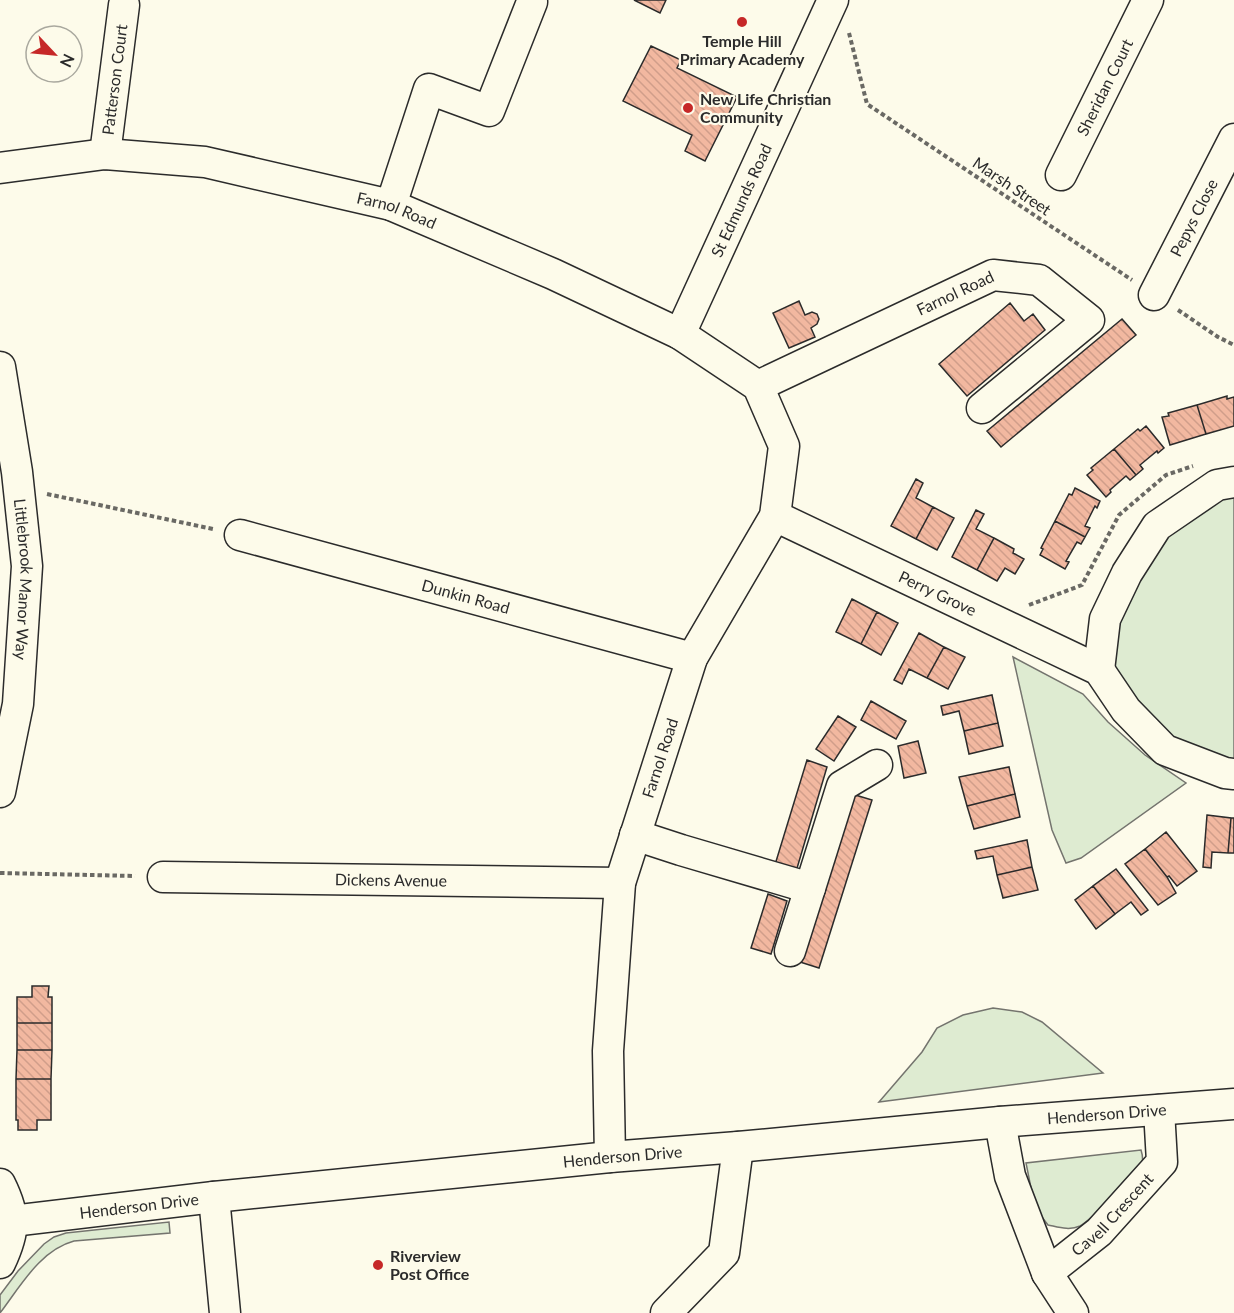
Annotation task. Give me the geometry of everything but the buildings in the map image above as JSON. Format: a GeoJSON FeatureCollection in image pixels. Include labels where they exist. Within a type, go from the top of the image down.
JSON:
{"type":"FeatureCollection","features":[{"type":"Feature","properties":{"kind":"street","name":"Sheridan Court"},"geometry":{"type":"LineString","coordinates":[[1061,175],[1149,0]]}},
{"type":"Feature","properties":{"kind":"street"},"geometry":{"type":"LineString","coordinates":[[391,206],[429,89],[489,111],[532,3]]}},
{"type":"Feature","properties":{"kind":"street","name":"Patterson Court"},"geometry":{"type":"LineString","coordinates":[[105,154],[124,5]]}},
{"type":"Feature","properties":{"kind":"street","name":"St Edmunds Road"},"geometry":{"type":"LineString","coordinates":[[680,334],[840,12]]}},
{"type":"Feature","properties":{"kind":"street","name":"Pepys Close"},"geometry":{"type":"LineString","coordinates":[[1154,295],[1234,139]]}},
{"type":"Feature","properties":{"kind":"street","name":"Farnol Road"},"geometry":{"type":"LineString","coordinates":[[0,168],[105,154],[205,162],[391,206],[553,274],[680,334],[758,386],[784,447],[775,516],[692,658],[620,883],[608,1051],[610,1157]]}},
{"type":"Feature","properties":{"kind":"street","name":"Farnol Road"},"geometry":{"type":"LineString","coordinates":[[758,386],[993,275],[1039,280],[1089,320],[982,408]]}},
{"type":"Feature","properties":{"kind":"street","name":"Littlebrook Manor Way"},"geometry":{"type":"LineString","coordinates":[[0,370],[19,488],[27,566],[0,792]]}},
{"type":"Feature","properties":{"kind":"street"},"geometry":{"type":"LineString","coordinates":[[1234,482],[1217,485],[1157,526],[1127,573],[1105,619],[1099,670],[1126,710],[1165,750],[1225,773],[1234,774]]}},
{"type":"Feature","properties":{"kind":"street","name":"Perry Grove"},"geometry":{"type":"LineString","coordinates":[[775,516],[1099,670]]}},
{"type":"Feature","properties":{"kind":"street","name":"Dunkin Road"},"geometry":{"type":"LineString","coordinates":[[240,535],[692,658]]}},
{"type":"Feature","properties":{"kind":"street"},"geometry":{"type":"LineString","coordinates":[[790,951],[842,786],[877,765]]}},
{"type":"Feature","properties":{"kind":"street"},"geometry":{"type":"LineString","coordinates":[[635,835],[810,888]]}},
{"type":"Feature","properties":{"kind":"street","name":"Dickens Avenue"},"geometry":{"type":"LineString","coordinates":[[163,877],[620,883]]}},
{"type":"Feature","properties":{"kind":"street","name":"Henderson Drive"},"geometry":{"type":"LineString","coordinates":[[12,1221],[214,1197],[610,1157],[738,1148],[1000,1122],[1234,1104]]}},
{"type":"Feature","properties":{"kind":"street","name":"Cavell Crescent"},"geometry":{"type":"LineString","coordinates":[[1047,1273],[1099,1232],[1162,1162],[1159,1110]]}},
{"type":"Feature","properties":{"kind":"street"},"geometry":{"type":"LineString","coordinates":[[1000,1122],[1011,1176],[1047,1273],[1073,1313]]}},
{"type":"Feature","properties":{"kind":"street"},"geometry":{"type":"LineString","coordinates":[[666,1313],[724,1253],[738,1148]]}},
{"type":"Feature","properties":{"kind":"street"},"geometry":{"type":"LineString","coordinates":[[0,1184],[8,1201],[12,1221],[9,1244],[0,1263]]}},
{"type":"Feature","properties":{"kind":"street"},"geometry":{"type":"LineString","coordinates":[[214,1197],[225,1313]]}},
{"type":"Feature","properties":{"kind":"path","name":"Marsh Street"},"geometry":{"type":"LineString","coordinates":[[840,12],[867,104],[1154,295],[1234,345]]}},
{"type":"Feature","properties":{"kind":"path"},"geometry":{"type":"LineString","coordinates":[[992,620],[1082,585],[1119,515],[1166,475],[1200,464]]}},
{"type":"Feature","properties":{"kind":"path"},"geometry":{"type":"LineString","coordinates":[[19,488],[240,535]]}},
{"type":"Feature","properties":{"kind":"path"},"geometry":{"type":"LineString","coordinates":[[0,873],[163,877]]}},
{"type":"Feature","properties":{"kind":"green space"},"geometry":{"type":"Polygon","coordinates":[[[1234,496],[1234,760],[1171,737],[1138,705],[1109,662],[1119,609],[1178,519],[1223,498],[1234,496]]]}},
{"type":"Feature","properties":{"kind":"green space"},"geometry":{"type":"Polygon","coordinates":[[[1013,657],[1083,694],[1108,722],[1145,755],[1186,783],[1081,858],[1066,863],[1052,830],[1013,657]]]}},
{"type":"Feature","properties":{"kind":"green space"},"geometry":{"type":"Polygon","coordinates":[[[993,1008],[1022,1012],[1042,1022],[1103,1073],[879,1102],[922,1052],[937,1028],[963,1015],[993,1008]]]}},
{"type":"Feature","properties":{"kind":"green space"},"geometry":{"type":"Polygon","coordinates":[[[1141,1150],[1142,1164],[1138,1173],[1080,1226],[1060,1228],[1048,1225],[1035,1208],[1026,1163],[1141,1150]]]}},
{"type":"Feature","properties":{"kind":"green space"},"geometry":{"type":"Polygon","coordinates":[[[169,1222],[170,1233],[74,1241],[62,1246],[41,1261],[0,1313],[0,1295],[18,1271],[54,1237],[66,1233],[169,1222]]]}},
{"type":"Feature","properties":{"kind":"place","name":"Temple Hill Primary Academy"},"geometry":{"type":"Point","coordinates":[742,22]}},
{"type":"Feature","properties":{"kind":"place","name":"New Life Christian Community"},"geometry":{"type":"Point","coordinates":[688,108]}},
{"type":"Feature","properties":{"kind":"place","name":"Riverview Post Office"},"geometry":{"type":"Point","coordinates":[378,1265]}}]}
